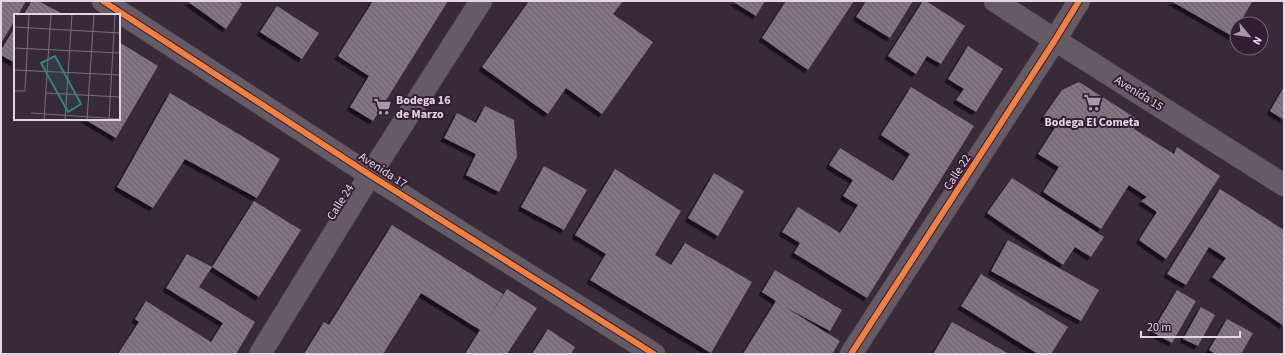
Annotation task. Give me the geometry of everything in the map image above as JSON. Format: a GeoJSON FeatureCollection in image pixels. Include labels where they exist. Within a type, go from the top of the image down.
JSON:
{"type":"FeatureCollection","features":[{"type":"Feature","properties":{"kind":"street","name":"Avenida 17"},"geometry":{"type":"LineString","coordinates":[[103,1],[370,175],[654,354]]}},
{"type":"Feature","properties":{"kind":"street","name":"Calle 24"},"geometry":{"type":"LineString","coordinates":[[260,354],[370,175],[481,1]]}},
{"type":"Feature","properties":{"kind":"street","name":"Avenida 15"},"geometry":{"type":"LineString","coordinates":[[996,1],[1284,185]]}},
{"type":"Feature","properties":{"kind":"street","name":"Calle 22"},"geometry":{"type":"LineString","coordinates":[[851,354],[1056,40],[1079,1]]}},
{"type":"Feature","properties":{"kind":"building"},"geometry":{"type":"Polygon","coordinates":[[[1,1],[26,1],[19,14],[14,14],[14,22],[1,43],[1,1]]]}},
{"type":"Feature","properties":{"kind":"building"},"geometry":{"type":"Polygon","coordinates":[[[32,1],[38,1],[63,14],[24,14],[32,1]]]}},
{"type":"Feature","properties":{"kind":"building"},"geometry":{"type":"Polygon","coordinates":[[[187,1],[238,1],[242,4],[226,29],[187,1]]]}},
{"type":"Feature","properties":{"kind":"building"},"geometry":{"type":"Polygon","coordinates":[[[373,1],[448,1],[373,121],[350,107],[369,76],[338,56],[373,1]]]}},
{"type":"Feature","properties":{"kind":"building"},"geometry":{"type":"Polygon","coordinates":[[[529,1],[623,1],[613,14],[653,42],[602,114],[566,88],[548,114],[482,67],[529,1]]]}},
{"type":"Feature","properties":{"kind":"building"},"geometry":{"type":"Polygon","coordinates":[[[732,1],[765,1],[756,16],[732,1]]]}},
{"type":"Feature","properties":{"kind":"building"},"geometry":{"type":"Polygon","coordinates":[[[786,1],[854,1],[808,70],[762,38],[786,1]]]}},
{"type":"Feature","properties":{"kind":"building"},"geometry":{"type":"Polygon","coordinates":[[[866,1],[913,1],[890,38],[856,17],[866,1]]]}},
{"type":"Feature","properties":{"kind":"building"},"geometry":{"type":"Polygon","coordinates":[[[923,1],[926,1],[965,26],[941,64],[927,56],[916,74],[888,56],[923,1]]]}},
{"type":"Feature","properties":{"kind":"building"},"geometry":{"type":"Polygon","coordinates":[[[1171,1],[1251,1],[1252,2],[1244,16],[1229,16],[1229,34],[1171,1]]]}},
{"type":"Feature","properties":{"kind":"building"},"geometry":{"type":"Polygon","coordinates":[[[277,6],[319,33],[302,59],[260,32],[277,6]]]}},
{"type":"Feature","properties":{"kind":"building"},"geometry":{"type":"Polygon","coordinates":[[[14,29],[14,62],[1,55],[1,50],[14,29]]]}},
{"type":"Feature","properties":{"kind":"building"},"geometry":{"type":"Polygon","coordinates":[[[120,43],[158,66],[116,138],[86,120],[120,120],[120,43]]]}},
{"type":"Feature","properties":{"kind":"building"},"geometry":{"type":"Polygon","coordinates":[[[968,46],[1003,69],[976,112],[956,100],[964,89],[948,79],[968,46]]]}},
{"type":"Feature","properties":{"kind":"building"},"geometry":{"type":"Polygon","coordinates":[[[1079,82],[1137,119],[1134,129],[1174,154],[1177,147],[1220,176],[1166,259],[1139,240],[1157,212],[1141,201],[1147,197],[1129,185],[1101,229],[1043,192],[1059,167],[1038,154],[1056,126],[1043,117],[1062,90],[1079,82]]]}},
{"type":"Feature","properties":{"kind":"building"},"geometry":{"type":"Polygon","coordinates":[[[911,87],[974,126],[867,298],[794,253],[800,243],[782,232],[798,207],[840,233],[858,205],[843,196],[853,180],[829,165],[840,148],[893,181],[910,154],[881,135],[911,87]]]}},
{"type":"Feature","properties":{"kind":"building"},"geometry":{"type":"Polygon","coordinates":[[[1284,87],[1284,120],[1270,111],[1284,87]]]}},
{"type":"Feature","properties":{"kind":"building"},"geometry":{"type":"Polygon","coordinates":[[[170,93],[280,159],[257,198],[185,159],[153,208],[117,187],[170,93]]]}},
{"type":"Feature","properties":{"kind":"building"},"geometry":{"type":"Polygon","coordinates":[[[485,106],[514,120],[517,157],[499,192],[466,175],[476,154],[444,138],[457,113],[476,123],[485,106]]]}},
{"type":"Feature","properties":{"kind":"building"},"geometry":{"type":"Polygon","coordinates":[[[544,166],[587,190],[564,230],[521,207],[544,166]]]}},
{"type":"Feature","properties":{"kind":"building"},"geometry":{"type":"Polygon","coordinates":[[[615,169],[681,211],[655,255],[671,265],[685,243],[752,282],[711,353],[590,280],[606,254],[575,235],[615,169]]]}},
{"type":"Feature","properties":{"kind":"building"},"geometry":{"type":"Polygon","coordinates":[[[714,173],[744,191],[718,236],[688,218],[714,173]]]}},
{"type":"Feature","properties":{"kind":"building"},"geometry":{"type":"Polygon","coordinates":[[[1012,178],[1104,237],[1091,257],[1075,247],[1063,265],[987,213],[1012,178]]]}},
{"type":"Feature","properties":{"kind":"building"},"geometry":{"type":"Polygon","coordinates":[[[1220,189],[1284,230],[1284,326],[1212,277],[1226,258],[1209,247],[1186,285],[1167,274],[1220,189]]]}},
{"type":"Feature","properties":{"kind":"building"},"geometry":{"type":"Polygon","coordinates":[[[254,201],[301,230],[259,297],[212,267],[254,201]]]}},
{"type":"Feature","properties":{"kind":"building"},"geometry":{"type":"Polygon","coordinates":[[[392,225],[503,294],[488,318],[507,289],[537,308],[507,354],[465,354],[480,330],[421,293],[383,354],[304,354],[324,322],[329,325],[392,225]]]}},
{"type":"Feature","properties":{"kind":"building"},"geometry":{"type":"Polygon","coordinates":[[[1008,240],[1099,290],[1081,321],[991,271],[1008,240]]]}},
{"type":"Feature","properties":{"kind":"building"},"geometry":{"type":"Polygon","coordinates":[[[187,254],[212,267],[199,287],[255,322],[236,354],[118,354],[139,322],[135,319],[146,301],[211,342],[223,323],[166,288],[187,254]]]}},
{"type":"Feature","properties":{"kind":"building"},"geometry":{"type":"Polygon","coordinates":[[[775,270],[842,310],[830,331],[785,307],[840,341],[832,354],[743,354],[776,301],[762,292],[775,270]]]}},
{"type":"Feature","properties":{"kind":"building"},"geometry":{"type":"Polygon","coordinates":[[[981,274],[1068,327],[1051,354],[1038,354],[961,306],[981,274]]]}},
{"type":"Feature","properties":{"kind":"building"},"geometry":{"type":"Polygon","coordinates":[[[1177,290],[1196,301],[1172,343],[1152,332],[1177,290]]]}},
{"type":"Feature","properties":{"kind":"building"},"geometry":{"type":"Polygon","coordinates":[[[1201,307],[1215,315],[1198,346],[1183,339],[1201,307]]]}},
{"type":"Feature","properties":{"kind":"building"},"geometry":{"type":"Polygon","coordinates":[[[1227,319],[1253,333],[1241,354],[1216,354],[1209,350],[1227,319]]]}},
{"type":"Feature","properties":{"kind":"building"},"geometry":{"type":"Polygon","coordinates":[[[952,322],[1009,354],[933,354],[952,322]]]}},
{"type":"Feature","properties":{"kind":"building"},"geometry":{"type":"Polygon","coordinates":[[[548,329],[575,347],[571,354],[532,354],[548,329]]]}},
{"type":"Feature","properties":{"kind":"cycle path"},"geometry":{"type":"LineString","coordinates":[[103,1],[370,175],[654,354]]}},
{"type":"Feature","properties":{"kind":"cycle path"},"geometry":{"type":"LineString","coordinates":[[851,354],[1079,1]]}},
{"type":"Feature","properties":{"kind":"place","name":"Bodega El Cometa"},"geometry":{"type":"Point","coordinates":[1092,103]}},
{"type":"Feature","properties":{"kind":"place","name":"Bodega 16 de Marzo"},"geometry":{"type":"Point","coordinates":[383,107]}}]}
